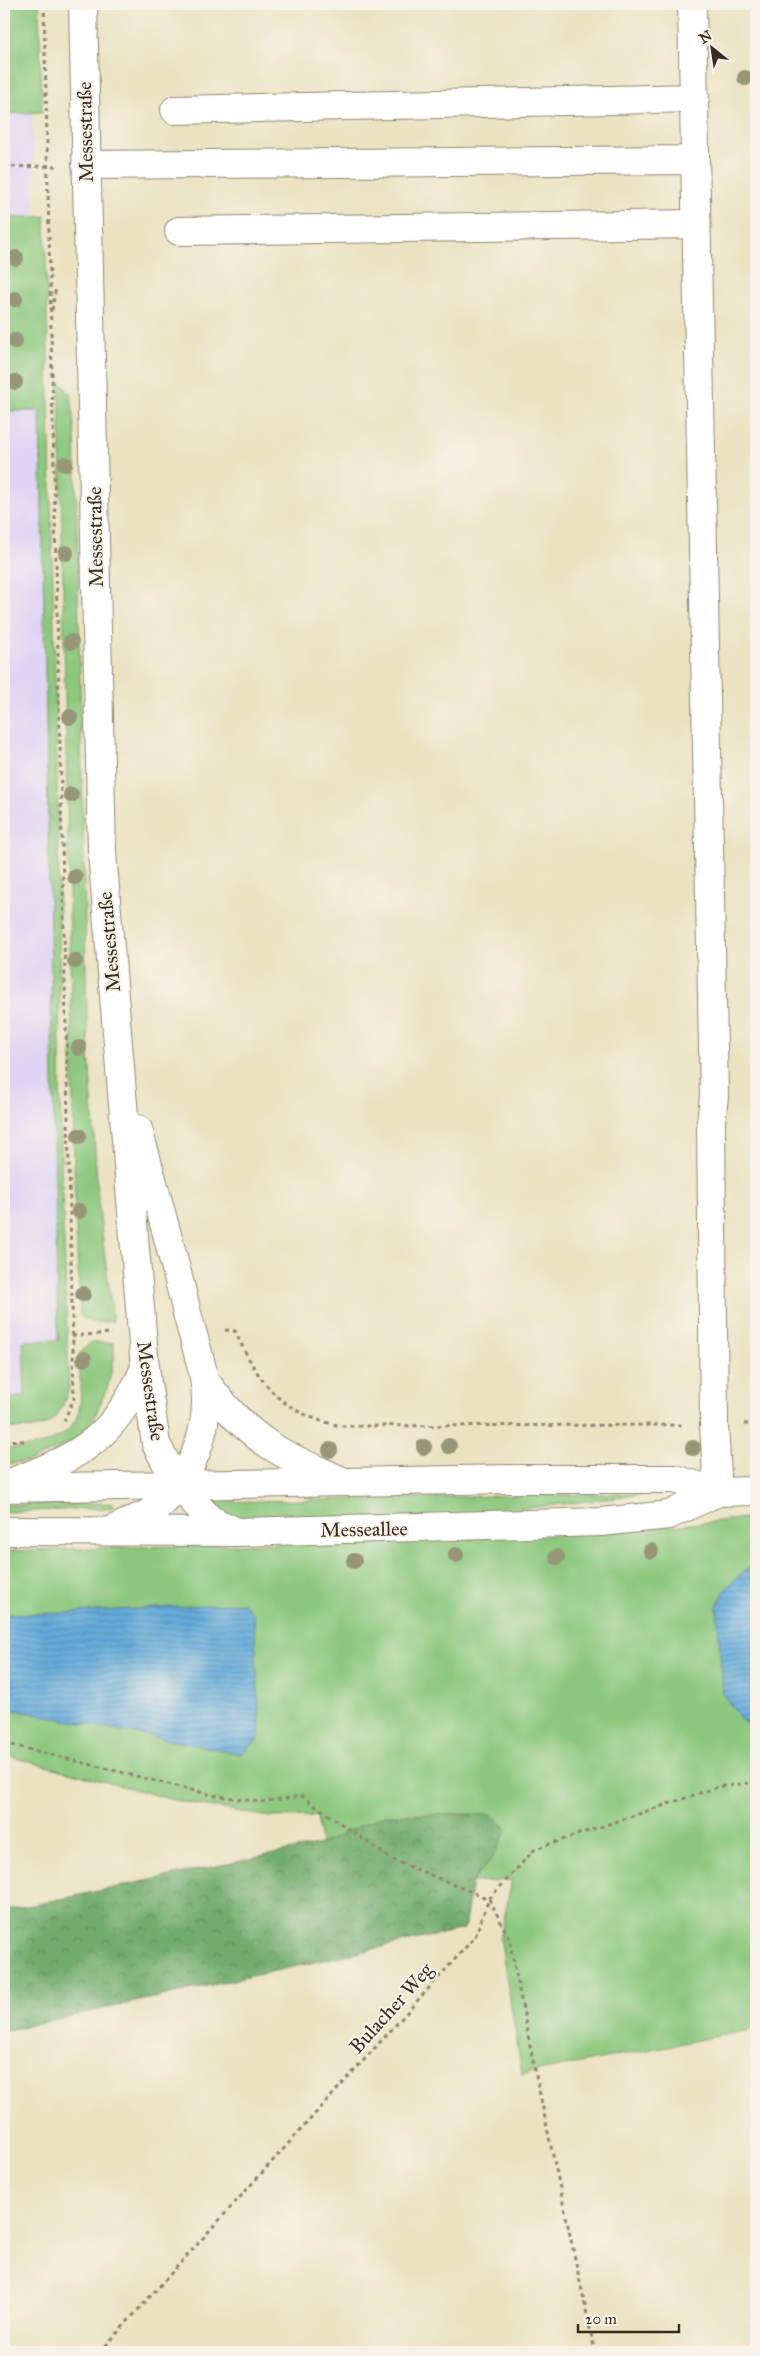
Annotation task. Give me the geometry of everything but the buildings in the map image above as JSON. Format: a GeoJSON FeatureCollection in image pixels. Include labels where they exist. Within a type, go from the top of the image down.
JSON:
{"type":"FeatureCollection","features":[{"type":"Feature","properties":{"kind":"street","name":"Messestraße"},"geometry":{"type":"LineString","coordinates":[[83,4],[98,165],[102,852],[144,1368],[156,1444],[178,1485]]}},
{"type":"Feature","properties":{"kind":"street"},"geometry":{"type":"LineString","coordinates":[[692,4],[714,1096],[711,1122],[714,1425],[718,1492]]}},
{"type":"Feature","properties":{"kind":"street"},"geometry":{"type":"LineString","coordinates":[[175,110],[695,98]]}},
{"type":"Feature","properties":{"kind":"street"},"geometry":{"type":"LineString","coordinates":[[98,165],[695,160]]}},
{"type":"Feature","properties":{"kind":"street"},"geometry":{"type":"LineString","coordinates":[[179,231],[696,224]]}},
{"type":"Feature","properties":{"kind":"street","name":"Messestraße"},"geometry":{"type":"LineString","coordinates":[[121,1070],[169,1241],[190,1330],[204,1379],[205,1407],[196,1454],[178,1485]]}},
{"type":"Feature","properties":{"kind":"street"},"geometry":{"type":"LineString","coordinates":[[4,1487],[58,1465],[88,1447],[109,1426],[131,1398],[144,1368]]}},
{"type":"Feature","properties":{"kind":"street"},"geometry":{"type":"LineString","coordinates":[[204,1379],[222,1404],[245,1427],[272,1447],[343,1482]]}},
{"type":"Feature","properties":{"kind":"street","name":"Messeallee"},"geometry":{"type":"LineString","coordinates":[[4,1487],[675,1479],[718,1492],[756,1491]]}},
{"type":"Feature","properties":{"kind":"street"},"geometry":{"type":"LineString","coordinates":[[110,1531],[148,1513],[164,1501],[178,1485],[211,1520],[237,1532]]}},
{"type":"Feature","properties":{"kind":"street","name":"Messeallee"},"geometry":{"type":"LineString","coordinates":[[4,1531],[237,1532],[601,1522],[668,1515],[718,1492]]}},
{"type":"Feature","properties":{"kind":"path"},"geometry":{"type":"LineString","coordinates":[[44,4],[74,1398],[68,1417],[62,1424]]}},
{"type":"Feature","properties":{"kind":"path"},"geometry":{"type":"LineString","coordinates":[[4,167],[56,166]]}},
{"type":"Feature","properties":{"kind":"path"},"geometry":{"type":"LineString","coordinates":[[72,1336],[142,1329]]}},
{"type":"Feature","properties":{"kind":"path"},"geometry":{"type":"LineString","coordinates":[[190,1330],[219,1329],[235,1331],[252,1368],[281,1400],[316,1420],[341,1426],[756,1424]]}},
{"type":"Feature","properties":{"kind":"path"},"geometry":{"type":"LineString","coordinates":[[4,1440],[31,1441]]}},
{"type":"Feature","properties":{"kind":"path"},"geometry":{"type":"LineString","coordinates":[[4,1743],[212,1795],[261,1802],[302,1796],[391,1859],[489,1899],[509,1938],[536,2076],[595,2352]]}},
{"type":"Feature","properties":{"kind":"path","name":"Bulacher Weg"},"geometry":{"type":"LineString","coordinates":[[100,2352],[475,1937],[489,1899],[535,1849],[718,1787],[756,1782]]}},
{"type":"Feature","properties":{"kind":"shaded area"},"geometry":{"type":"Polygon","coordinates":[[[4,4],[29,4],[40,411],[59,1417],[4,1417],[4,4]]]}},
{"type":"Feature","properties":{"kind":"green space"},"geometry":{"type":"Polygon","coordinates":[[[4,4],[39,4],[42,112],[4,114],[4,4]]]}},
{"type":"Feature","properties":{"kind":"green space"},"geometry":{"type":"Polygon","coordinates":[[[45,216],[58,821],[61,1155],[69,1389],[59,1412],[53,1419],[38,1427],[17,1429],[4,1428],[4,1398],[25,1397],[23,1341],[58,1340],[40,411],[5,411],[4,218],[45,216]]]}},
{"type":"Feature","properties":{"kind":"green space"},"geometry":{"type":"Polygon","coordinates":[[[59,381],[71,395],[75,434],[87,1019],[98,1200],[113,1321],[99,1322],[91,1322],[80,1314],[75,1209],[59,381]]]}},
{"type":"Feature","properties":{"kind":"green space"},"geometry":{"type":"Polygon","coordinates":[[[90,1343],[114,1343],[114,1359],[108,1386],[95,1416],[83,1433],[68,1444],[31,1461],[4,1464],[4,1448],[40,1445],[62,1435],[71,1427],[77,1417],[80,1405],[79,1354],[90,1343]]]}},
{"type":"Feature","properties":{"kind":"green space"},"geometry":{"type":"Polygon","coordinates":[[[641,1493],[641,1495],[424,1520],[265,1523],[231,1517],[217,1509],[213,1502],[641,1493]]]}},
{"type":"Feature","properties":{"kind":"green space"},"geometry":{"type":"Polygon","coordinates":[[[112,1503],[113,1507],[109,1508],[4,1512],[4,1505],[112,1503]]]}},
{"type":"Feature","properties":{"kind":"green space"},"geometry":{"type":"Polygon","coordinates":[[[756,1517],[756,2029],[522,2074],[500,1938],[512,1880],[472,1882],[493,1857],[384,1815],[321,1844],[317,1816],[270,1817],[178,1801],[4,1755],[4,1551],[596,1534],[756,1517]]]}},
{"type":"Feature","properties":{"kind":"green space"},"geometry":{"type":"Polygon","coordinates":[[[491,1814],[507,1829],[493,1857],[472,1882],[464,1929],[4,2031],[4,1911],[321,1844],[384,1815],[491,1814]]]}},
{"type":"Feature","properties":{"kind":"water"},"geometry":{"type":"Polygon","coordinates":[[[752,1566],[756,1566],[756,1726],[742,1721],[723,1694],[717,1607],[725,1590],[737,1577],[752,1566]]]}},
{"type":"Feature","properties":{"kind":"water"},"geometry":{"type":"Polygon","coordinates":[[[244,1603],[254,1615],[260,1729],[258,1740],[241,1754],[4,1708],[4,1614],[62,1613],[244,1603]]]}}]}
